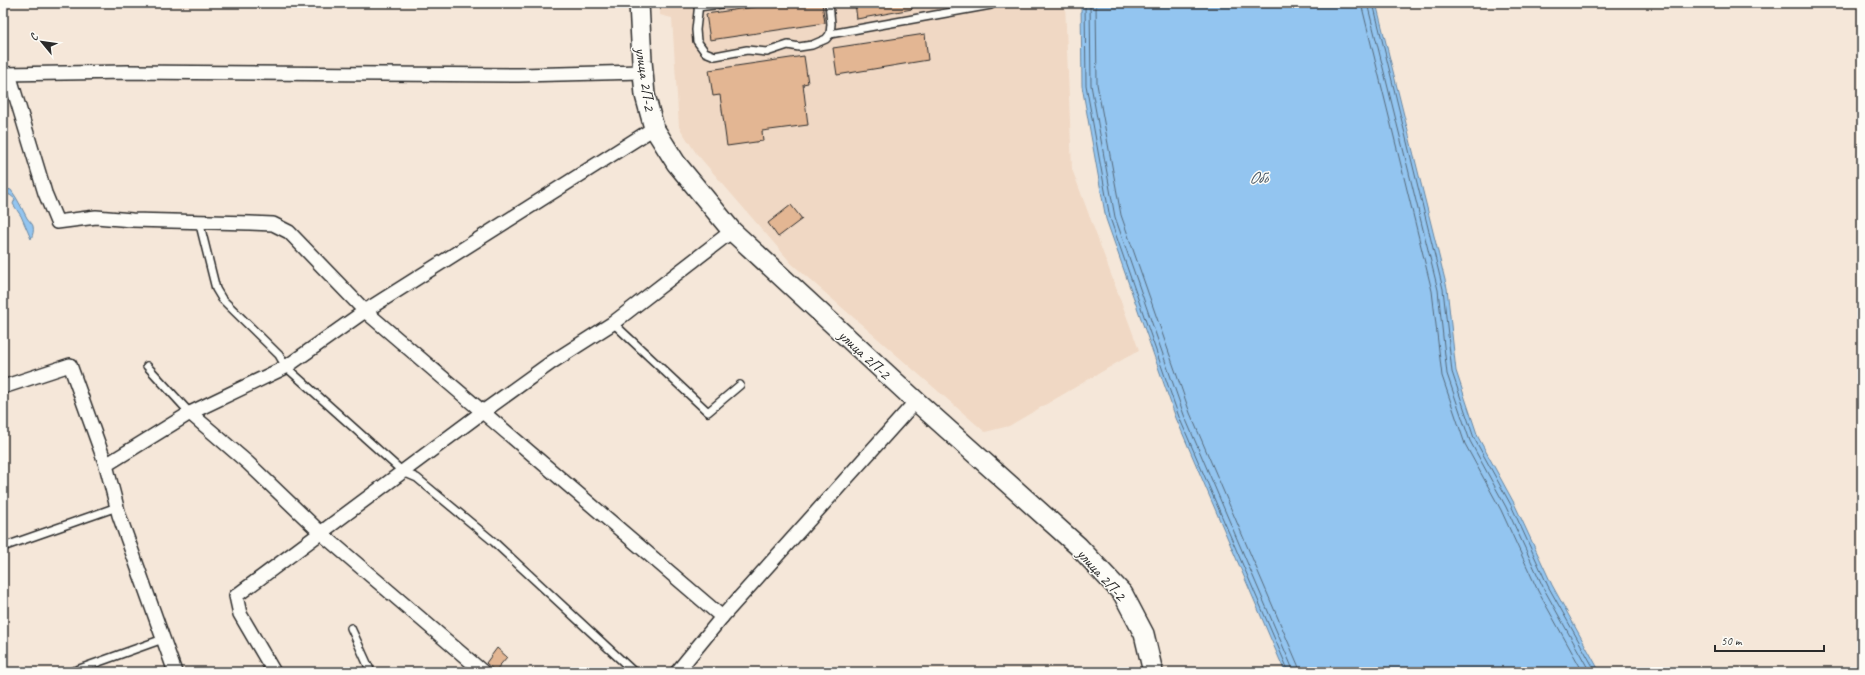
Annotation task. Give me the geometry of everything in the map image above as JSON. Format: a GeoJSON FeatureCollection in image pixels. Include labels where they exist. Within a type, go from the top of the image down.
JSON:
{"type":"FeatureCollection","features":[{"type":"Feature","properties":{"kind":"main road","name":"улица 2П-2"},"geometry":{"type":"LineString","coordinates":[[639,3],[645,95],[654,128],[676,163],[732,231],[916,401],[1078,546],[1123,594],[1144,634],[1153,672]]}},
{"type":"Feature","properties":{"kind":"street"},"geometry":{"type":"LineString","coordinates":[[643,72],[519,75],[127,72],[6,74],[45,193],[57,222],[96,217],[132,220],[273,224],[289,232],[365,311],[484,411],[722,617]]}},
{"type":"Feature","properties":{"kind":"street"},"geometry":{"type":"LineString","coordinates":[[106,465],[190,413],[286,367],[365,311],[654,128]]}},
{"type":"Feature","properties":{"kind":"street"},"geometry":{"type":"LineString","coordinates":[[274,672],[240,614],[236,596],[484,411],[552,362],[613,323],[732,231]]}},
{"type":"Feature","properties":{"kind":"street"},"geometry":{"type":"LineString","coordinates":[[3,387],[70,365],[106,465],[117,507],[175,672]]}},
{"type":"Feature","properties":{"kind":"street"},"geometry":{"type":"LineString","coordinates":[[677,672],[722,617],[916,401]]}},
{"type":"Feature","properties":{"kind":"street"},"geometry":{"type":"LineString","coordinates":[[190,413],[248,463],[321,533],[483,672]]}},
{"type":"Feature","properties":{"kind":"lane"},"geometry":{"type":"LineString","coordinates":[[729,3],[698,5],[696,30],[697,41],[705,52],[715,56],[747,50],[767,52],[788,45],[799,47],[812,45],[826,39],[830,34],[831,24],[829,3]]}},
{"type":"Feature","properties":{"kind":"lane"},"geometry":{"type":"LineString","coordinates":[[830,34],[991,5]]}},
{"type":"Feature","properties":{"kind":"lane"},"geometry":{"type":"LineString","coordinates":[[198,221],[216,289],[222,299],[279,355],[286,367],[403,472],[417,478],[494,542],[634,672]]}},
{"type":"Feature","properties":{"kind":"lane"},"geometry":{"type":"LineString","coordinates":[[613,323],[708,412],[740,386]]}},
{"type":"Feature","properties":{"kind":"lane"},"geometry":{"type":"LineString","coordinates":[[147,366],[190,413]]}},
{"type":"Feature","properties":{"kind":"lane"},"geometry":{"type":"LineString","coordinates":[[3,547],[117,507]]}},
{"type":"Feature","properties":{"kind":"lane"},"geometry":{"type":"LineString","coordinates":[[351,628],[371,672]]}},
{"type":"Feature","properties":{"kind":"lane"},"geometry":{"type":"LineString","coordinates":[[71,672],[164,639]]}},
{"type":"Feature","properties":{"kind":"shaded area"},"geometry":{"type":"Polygon","coordinates":[[[660,3],[1065,3],[1072,169],[1139,350],[1009,426],[985,432],[792,264],[696,153],[679,127],[672,18],[660,15],[660,3]]]}},
{"type":"Feature","properties":{"kind":"water","name":"Обь"},"geometry":{"type":"Polygon","coordinates":[[[1081,3],[1376,3],[1447,288],[1456,371],[1478,437],[1514,503],[1552,585],[1600,672],[1285,672],[1176,418],[1106,219],[1082,86],[1081,3]]]}},
{"type":"Feature","properties":{"kind":"water"},"geometry":{"type":"Polygon","coordinates":[[[3,188],[11,190],[27,218],[33,225],[33,234],[31,239],[21,216],[13,204],[15,199],[10,195],[3,194],[3,188]]]}},
{"type":"Feature","properties":{"kind":"building"},"geometry":{"type":"Polygon","coordinates":[[[781,3],[822,3],[825,23],[710,40],[706,14],[781,3]]]}},
{"type":"Feature","properties":{"kind":"building"},"geometry":{"type":"Polygon","coordinates":[[[855,3],[912,3],[912,9],[857,19],[855,3]]]}},
{"type":"Feature","properties":{"kind":"building"},"geometry":{"type":"Polygon","coordinates":[[[925,34],[928,60],[837,75],[833,48],[925,34]]]}},
{"type":"Feature","properties":{"kind":"building"},"geometry":{"type":"Polygon","coordinates":[[[804,56],[808,83],[803,84],[808,125],[762,131],[763,141],[727,146],[720,95],[713,96],[709,70],[804,56]]]}},
{"type":"Feature","properties":{"kind":"building"},"geometry":{"type":"Polygon","coordinates":[[[791,205],[802,219],[778,237],[768,223],[791,205]]]}},
{"type":"Feature","properties":{"kind":"building"},"geometry":{"type":"Polygon","coordinates":[[[497,648],[507,657],[495,671],[486,663],[497,648]]]}}]}
